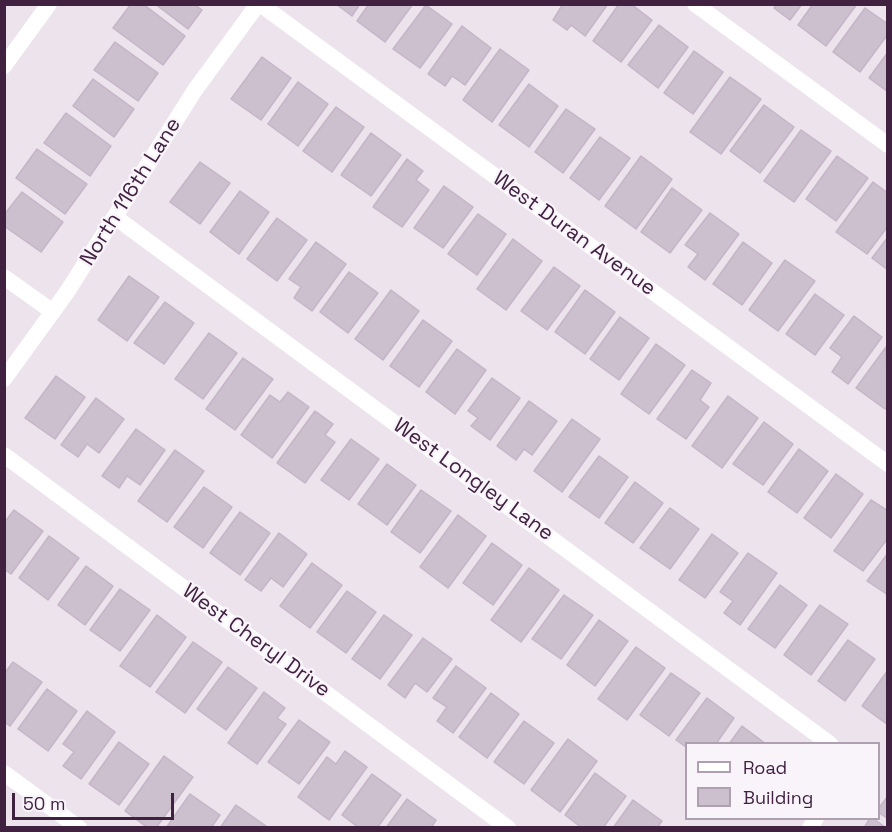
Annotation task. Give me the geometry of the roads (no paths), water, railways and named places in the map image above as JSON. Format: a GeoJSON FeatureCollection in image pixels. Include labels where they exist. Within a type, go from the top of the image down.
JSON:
{"type":"FeatureCollection","features":[{"type":"Feature","properties":{"kind":"street"},"geometry":{"type":"LineString","coordinates":[[4,66],[49,4]]}},
{"type":"Feature","properties":{"kind":"street","name":"North 116th Lane"},"geometry":{"type":"LineString","coordinates":[[4,380],[53,312],[195,90],[259,4]]}},
{"type":"Feature","properties":{"kind":"street","name":"West Duran Avenue"},"geometry":{"type":"LineString","coordinates":[[259,4],[888,464]]}},
{"type":"Feature","properties":{"kind":"street"},"geometry":{"type":"LineString","coordinates":[[695,4],[888,145]]}},
{"type":"Feature","properties":{"kind":"street","name":"West Longley Lane"},"geometry":{"type":"LineString","coordinates":[[115,217],[827,742]]}},
{"type":"Feature","properties":{"kind":"street"},"geometry":{"type":"LineString","coordinates":[[4,277],[53,312]]}},
{"type":"Feature","properties":{"kind":"street","name":"West Cheryl Drive"},"geometry":{"type":"LineString","coordinates":[[4,455],[508,828]]}},
{"type":"Feature","properties":{"kind":"street"},"geometry":{"type":"LineString","coordinates":[[4,773],[79,828]]}}]}
